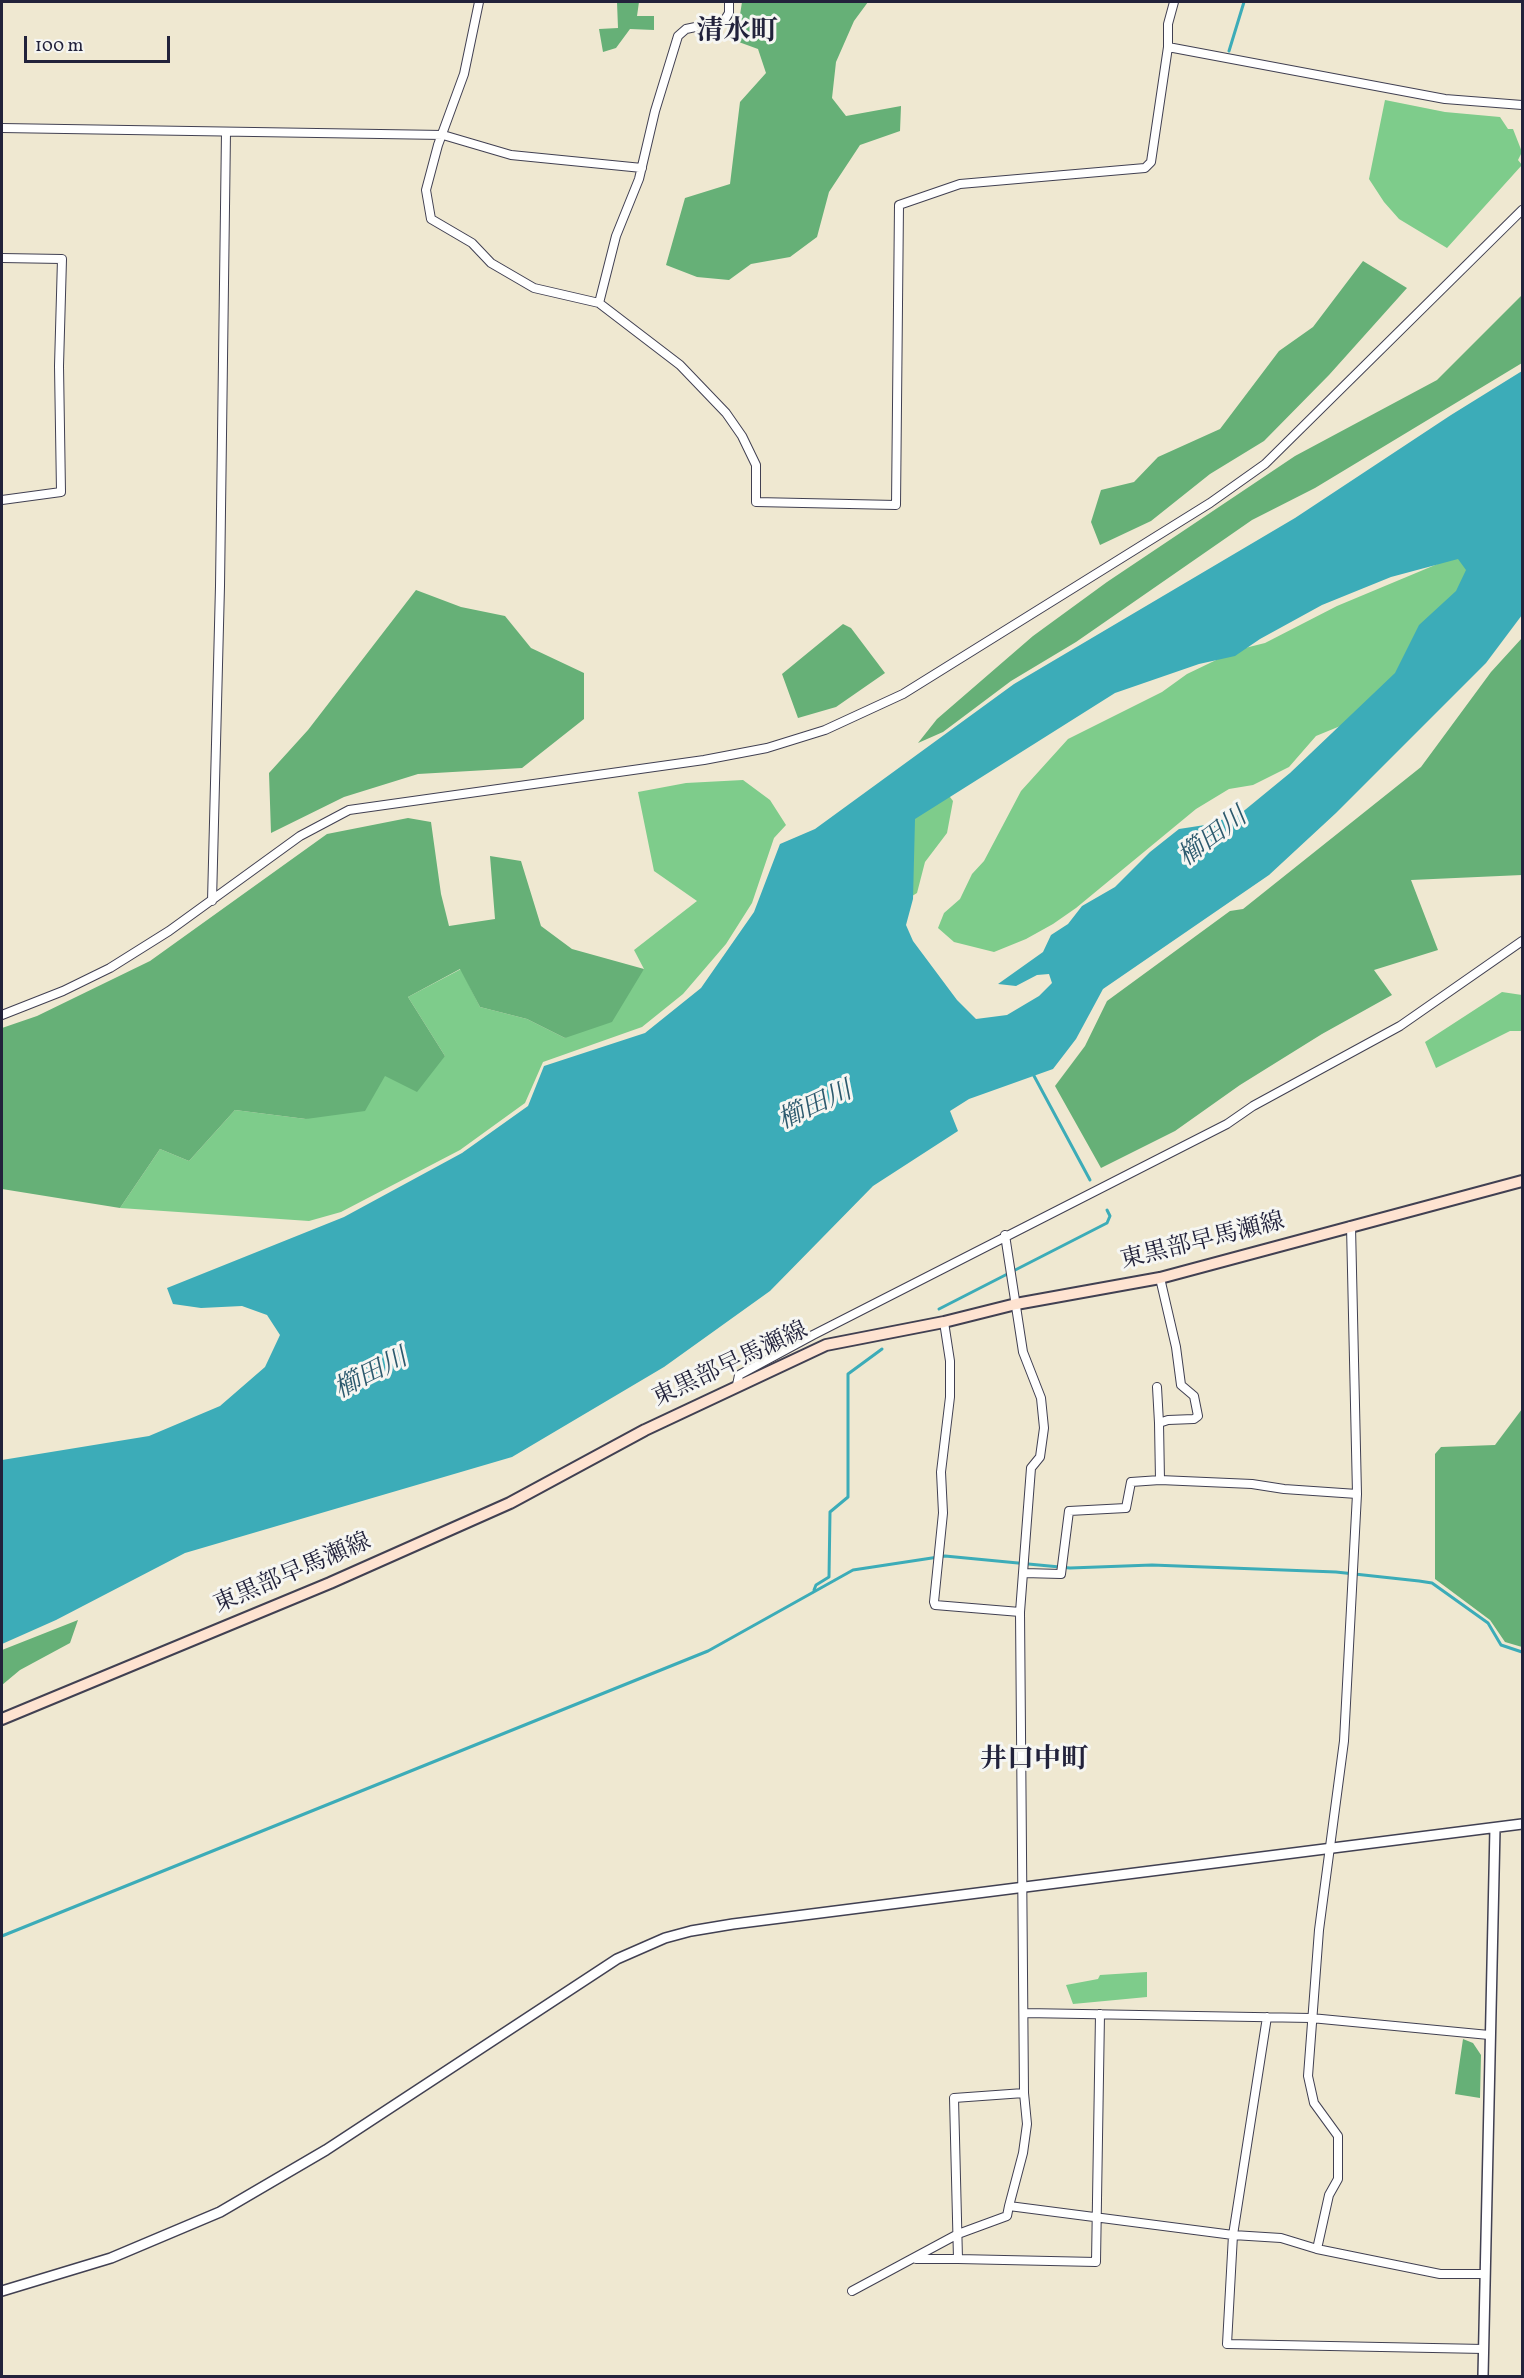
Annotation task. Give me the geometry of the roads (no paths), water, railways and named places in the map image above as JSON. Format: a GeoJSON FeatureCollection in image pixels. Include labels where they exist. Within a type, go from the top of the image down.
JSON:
{"type":"FeatureCollection","features":[{"type":"Feature","properties":{"kind":"main road","name":"東黒部早馬瀬線"},"geometry":{"type":"LineString","coordinates":[[2,1719],[330,1583],[510,1503],[645,1430],[736,1385],[826,1345],[944,1322],[1016,1300],[1160,1278],[1522,1181]]}},
{"type":"Feature","properties":{"kind":"street"},"geometry":{"type":"LineString","coordinates":[[479,2],[464,74],[426,190],[431,219],[472,243],[490,263],[534,288],[599,303],[680,365],[726,413],[742,436],[756,465],[756,502],[896,505],[899,205],[960,184],[1145,168],[1151,162],[1168,47],[1168,24],[1174,2]]}},
{"type":"Feature","properties":{"kind":"street"},"geometry":{"type":"LineString","coordinates":[[599,303],[616,236],[642,168],[655,111],[678,36],[686,28],[724,21],[729,13],[729,2]]}},
{"type":"Feature","properties":{"kind":"street"},"geometry":{"type":"LineString","coordinates":[[1168,47],[1445,99],[1522,105]]}},
{"type":"Feature","properties":{"kind":"street"},"geometry":{"type":"LineString","coordinates":[[2,128],[443,135],[511,155],[642,168]]}},
{"type":"Feature","properties":{"kind":"street"},"geometry":{"type":"LineString","coordinates":[[212,901],[220,586],[226,132]]}},
{"type":"Feature","properties":{"kind":"street"},"geometry":{"type":"LineString","coordinates":[[2,1015],[63,991],[110,968],[212,901],[300,836],[349,810],[380,803],[704,760],[767,748],[846,722],[903,694],[1210,502],[1265,464],[1522,210]]}},
{"type":"Feature","properties":{"kind":"street"},"geometry":{"type":"LineString","coordinates":[[2,258],[62,258],[59,366],[61,492],[2,500]]}},
{"type":"Feature","properties":{"kind":"street"},"geometry":{"type":"LineString","coordinates":[[736,1385],[739,1375],[1005,1235],[1227,1124],[1253,1107],[1400,1026],[1522,941]]}},
{"type":"Feature","properties":{"kind":"street"},"geometry":{"type":"LineString","coordinates":[[1317,2249],[1329,2195],[1338,2180],[1338,2136],[1314,2103],[1308,2076],[1311,2018],[1344,1741],[1357,1494],[1351,1226]]}},
{"type":"Feature","properties":{"kind":"street"},"geometry":{"type":"LineString","coordinates":[[852,2291],[916,2259],[958,2234],[1007,2216],[1023,2153],[1027,2124],[1024,2093],[1020,1612],[1031,1468],[1040,1457],[1044,1428],[1041,1398],[1023,1352],[1005,1235]]}},
{"type":"Feature","properties":{"kind":"street"},"geometry":{"type":"LineString","coordinates":[[1159,1423],[1168,1420],[1194,1419],[1198,1416],[1194,1396],[1181,1385],[1176,1347],[1160,1278]]}},
{"type":"Feature","properties":{"kind":"street"},"geometry":{"type":"LineString","coordinates":[[944,1322],[950,1377],[941,1472],[943,1513],[935,1605],[1020,1612]]}},
{"type":"Feature","properties":{"kind":"street"},"geometry":{"type":"LineString","coordinates":[[1157,1387],[1160,1480]]}},
{"type":"Feature","properties":{"kind":"street"},"geometry":{"type":"LineString","coordinates":[[1024,1571],[1061,1574],[1069,1511],[1123,1510],[1126,1508],[1131,1482],[1160,1480],[1252,1484],[1284,1489],[1357,1494]]}},
{"type":"Feature","properties":{"kind":"street"},"geometry":{"type":"LineString","coordinates":[[2,2291],[111,2258],[219,2212],[326,2150],[617,1959],[643,1946],[691,1930],[1522,1824]]}},
{"type":"Feature","properties":{"kind":"street"},"geometry":{"type":"LineString","coordinates":[[1483,2376],[1495,1828]]}},
{"type":"Feature","properties":{"kind":"street"},"geometry":{"type":"LineString","coordinates":[[1025,2013],[1311,2018],[1489,2035]]}},
{"type":"Feature","properties":{"kind":"street"},"geometry":{"type":"LineString","coordinates":[[916,2259],[1096,2262],[1100,2014]]}},
{"type":"Feature","properties":{"kind":"street"},"geometry":{"type":"LineString","coordinates":[[1267,2017],[1233,2235],[1227,2344],[1484,2349]]}},
{"type":"Feature","properties":{"kind":"street"},"geometry":{"type":"LineString","coordinates":[[958,2259],[954,2098],[1024,2093]]}},
{"type":"Feature","properties":{"kind":"street"},"geometry":{"type":"LineString","coordinates":[[1010,2206],[1097,2215],[1233,2235],[1281,2238],[1317,2249],[1440,2274],[1485,2274]]}},
{"type":"Feature","properties":{"kind":"water","name":"櫛田川"},"geometry":{"type":"Polygon","coordinates":[[[1522,371],[1522,615],[1486,663],[1336,813],[1269,875],[1103,989],[1076,1039],[1053,1069],[969,1099],[950,1111],[958,1131],[873,1186],[770,1291],[664,1367],[512,1457],[185,1553],[56,1620],[2,1644],[2,1460],[149,1436],[220,1406],[265,1367],[280,1335],[267,1315],[242,1306],[201,1308],[173,1304],[167,1288],[344,1217],[462,1153],[528,1106],[544,1066],[645,1033],[701,988],[754,912],[780,844],[815,829],[1014,684],[1295,518],[1522,371]],[[1458,559],[1391,577],[1322,605],[1260,639],[1235,656],[1199,664],[1115,693],[915,819],[913,899],[906,925],[913,941],[957,1000],[976,1019],[1007,1015],[1039,996],[1052,983],[1049,974],[1037,975],[1016,986],[998,984],[1043,952],[1051,935],[1068,924],[1082,906],[1115,887],[1150,852],[1179,829],[1205,825],[1240,814],[1290,773],[1395,673],[1419,625],[1456,591],[1466,570],[1458,559]]]}},
{"type":"Feature","properties":{"kind":"waterway"},"geometry":{"type":"LineString","coordinates":[[1229,51],[1244,2]]}},
{"type":"Feature","properties":{"kind":"waterway"},"geometry":{"type":"LineString","coordinates":[[1033,1074],[1090,1180]]}},
{"type":"Feature","properties":{"kind":"waterway"},"geometry":{"type":"LineString","coordinates":[[939,1309],[1107,1223],[1110,1216],[1107,1210]]}},
{"type":"Feature","properties":{"kind":"waterway"},"geometry":{"type":"LineString","coordinates":[[814,1590],[816,1585],[829,1577],[830,1512],[848,1497],[848,1374],[882,1349]]}},
{"type":"Feature","properties":{"kind":"waterway"},"geometry":{"type":"LineString","coordinates":[[2,1936],[708,1651],[853,1570],[945,1556],[1070,1568],[1152,1565],[1336,1572],[1419,1581],[1432,1583],[1488,1623],[1501,1645],[1522,1652]]}},
{"type":"Feature","properties":{"kind":"district","name":"清水町"},"geometry":{"type":"Point","coordinates":[737,34]}},
{"type":"Feature","properties":{"kind":"district","name":"井口中町"},"geometry":{"type":"Point","coordinates":[1034,1762]}}]}
